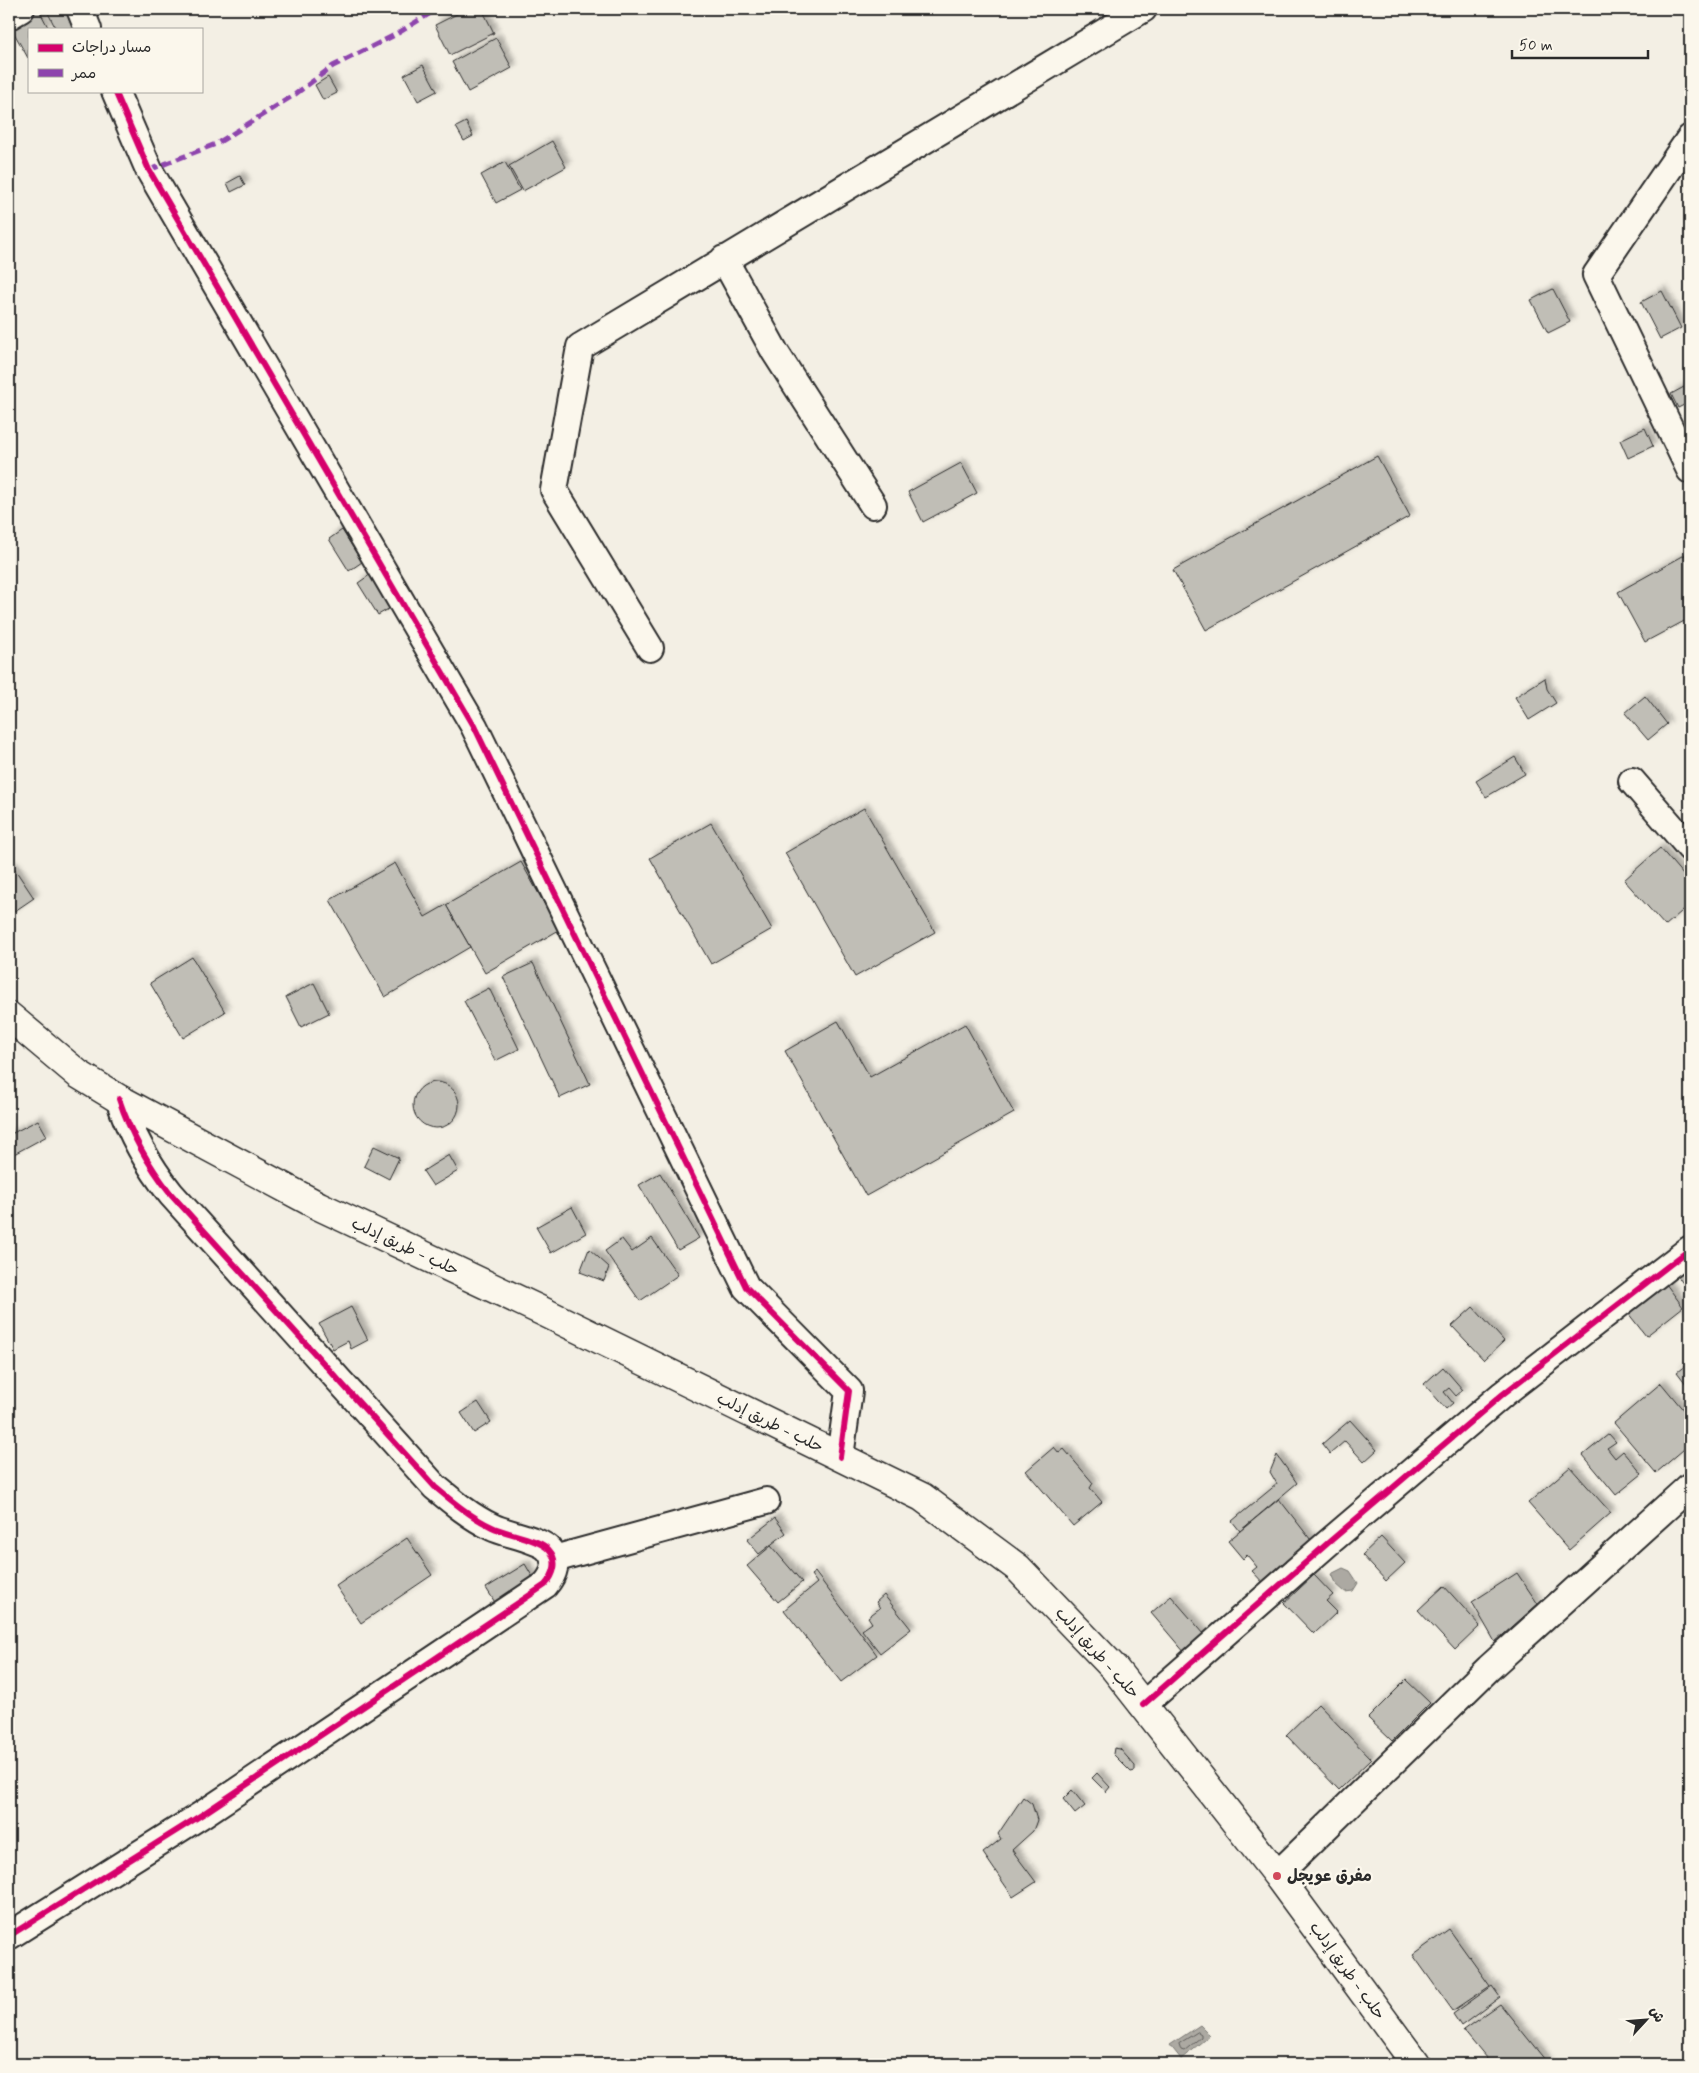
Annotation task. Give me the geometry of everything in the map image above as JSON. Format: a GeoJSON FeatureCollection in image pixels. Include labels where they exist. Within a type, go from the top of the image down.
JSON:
{"type":"FeatureCollection","features":[{"type":"Feature","properties":{"kind":"highway","name":"حلب - طريق إدلب"},"geometry":{"type":"LineString","coordinates":[[9,1016],[78,1074],[119,1099],[319,1206],[544,1312],[922,1497],[1018,1568],[1114,1668],[1277,1875],[1416,2064]]}},
{"type":"Feature","properties":{"kind":"street"},"geometry":{"type":"LineString","coordinates":[[9,16],[21,9]]}},
{"type":"Feature","properties":{"kind":"street"},"geometry":{"type":"LineString","coordinates":[[80,9],[88,28]]}},
{"type":"Feature","properties":{"kind":"street"},"geometry":{"type":"LineString","coordinates":[[650,648],[554,490],[580,347],[1142,9]]}},
{"type":"Feature","properties":{"kind":"street"},"geometry":{"type":"LineString","coordinates":[[115,92],[149,170],[474,726],[746,1287],[848,1391],[840,1457]]}},
{"type":"Feature","properties":{"kind":"street"},"geometry":{"type":"LineString","coordinates":[[1690,138],[1596,275],[1690,470]]}},
{"type":"Feature","properties":{"kind":"street"},"geometry":{"type":"LineString","coordinates":[[724,260],[775,352],[874,505]]}},
{"type":"Feature","properties":{"kind":"street"},"geometry":{"type":"LineString","coordinates":[[1632,781],[1690,848]]}},
{"type":"Feature","properties":{"kind":"street"},"geometry":{"type":"LineString","coordinates":[[9,1936],[203,1814],[545,1584],[551,1578],[554,1568],[554,1559],[549,1550],[542,1544],[490,1526],[458,1506],[435,1487],[171,1194],[138,1146],[119,1099]]}},
{"type":"Feature","properties":{"kind":"street"},"geometry":{"type":"LineString","coordinates":[[1143,1705],[1328,1543],[1503,1394],[1690,1249]]}},
{"type":"Feature","properties":{"kind":"street"},"geometry":{"type":"LineString","coordinates":[[1277,1875],[1489,1668],[1690,1486]]}},
{"type":"Feature","properties":{"kind":"street"},"geometry":{"type":"LineString","coordinates":[[554,1559],[766,1500]]}},
{"type":"Feature","properties":{"kind":"water"},"geometry":{"type":"Polygon","coordinates":[[[1343,1568],[1350,1571],[1358,1583],[1353,1591],[1345,1592],[1335,1583],[1331,1574],[1343,1568]]]}},
{"type":"Feature","properties":{"kind":"water"},"geometry":{"type":"Polygon","coordinates":[[[1200,2025],[1210,2035],[1181,2059],[1170,2045],[1200,2025]]]}},
{"type":"Feature","properties":{"kind":"building"},"geometry":{"type":"Polygon","coordinates":[[[46,9],[77,9],[82,28],[56,28],[46,9]]]}},
{"type":"Feature","properties":{"kind":"building"},"geometry":{"type":"Polygon","coordinates":[[[467,9],[482,9],[494,33],[450,55],[435,25],[467,9]]]}},
{"type":"Feature","properties":{"kind":"building"},"geometry":{"type":"Polygon","coordinates":[[[39,10],[48,28],[28,28],[28,58],[10,26],[39,10]]]}},
{"type":"Feature","properties":{"kind":"building"},"geometry":{"type":"Polygon","coordinates":[[[496,38],[512,68],[468,92],[452,62],[496,38]]]}},
{"type":"Feature","properties":{"kind":"building"},"geometry":{"type":"Polygon","coordinates":[[[423,65],[437,91],[418,101],[404,75],[423,65]]]}},
{"type":"Feature","properties":{"kind":"building"},"geometry":{"type":"Polygon","coordinates":[[[328,77],[337,93],[323,100],[315,85],[328,77]]]}},
{"type":"Feature","properties":{"kind":"building"},"geometry":{"type":"Polygon","coordinates":[[[466,122],[473,136],[464,141],[456,127],[466,122]]]}},
{"type":"Feature","properties":{"kind":"building"},"geometry":{"type":"Polygon","coordinates":[[[552,141],[566,167],[523,191],[509,166],[552,141]]]}},
{"type":"Feature","properties":{"kind":"building"},"geometry":{"type":"Polygon","coordinates":[[[505,162],[520,190],[496,203],[481,175],[505,162]]]}},
{"type":"Feature","properties":{"kind":"building"},"geometry":{"type":"Polygon","coordinates":[[[240,176],[245,185],[231,192],[227,183],[240,176]]]}},
{"type":"Feature","properties":{"kind":"building"},"geometry":{"type":"Polygon","coordinates":[[[1553,289],[1570,322],[1548,333],[1531,300],[1553,289]]]}},
{"type":"Feature","properties":{"kind":"building"},"geometry":{"type":"Polygon","coordinates":[[[1662,291],[1681,328],[1660,339],[1641,302],[1662,291]]]}},
{"type":"Feature","properties":{"kind":"building"},"geometry":{"type":"Polygon","coordinates":[[[1684,387],[1690,402],[1678,408],[1671,394],[1684,387]]]}},
{"type":"Feature","properties":{"kind":"building"},"geometry":{"type":"Polygon","coordinates":[[[1690,410],[1690,423],[1689,424],[1685,412],[1690,410]]]}},
{"type":"Feature","properties":{"kind":"building"},"geometry":{"type":"Polygon","coordinates":[[[1645,428],[1653,446],[1628,458],[1620,440],[1645,428]]]}},
{"type":"Feature","properties":{"kind":"building"},"geometry":{"type":"Polygon","coordinates":[[[1377,456],[1410,516],[1206,630],[1173,570],[1377,456]]]}},
{"type":"Feature","properties":{"kind":"building"},"geometry":{"type":"Polygon","coordinates":[[[961,463],[977,493],[923,522],[908,492],[961,463]]]}},
{"type":"Feature","properties":{"kind":"building"},"geometry":{"type":"Polygon","coordinates":[[[342,530],[362,562],[349,571],[329,539],[342,530]]]}},
{"type":"Feature","properties":{"kind":"building"},"geometry":{"type":"Polygon","coordinates":[[[1690,552],[1690,618],[1645,642],[1618,592],[1690,552]]]}},
{"type":"Feature","properties":{"kind":"building"},"geometry":{"type":"Polygon","coordinates":[[[371,574],[392,607],[378,615],[358,583],[371,574]]]}},
{"type":"Feature","properties":{"kind":"building"},"geometry":{"type":"Polygon","coordinates":[[[1545,678],[1547,689],[1556,703],[1529,720],[1515,697],[1545,678]]]}},
{"type":"Feature","properties":{"kind":"building"},"geometry":{"type":"Polygon","coordinates":[[[1645,696],[1667,724],[1648,740],[1625,713],[1645,696]]]}},
{"type":"Feature","properties":{"kind":"building"},"geometry":{"type":"Polygon","coordinates":[[[1515,757],[1525,774],[1486,797],[1476,781],[1515,757]]]}},
{"type":"Feature","properties":{"kind":"building"},"geometry":{"type":"Polygon","coordinates":[[[864,808],[935,932],[855,977],[785,853],[864,808]]]}},
{"type":"Feature","properties":{"kind":"building"},"geometry":{"type":"Polygon","coordinates":[[[711,823],[772,929],[711,964],[650,858],[711,823]]]}},
{"type":"Feature","properties":{"kind":"building"},"geometry":{"type":"Polygon","coordinates":[[[1660,848],[1690,883],[1690,904],[1665,926],[1624,880],[1660,848]]]}},
{"type":"Feature","properties":{"kind":"building"},"geometry":{"type":"Polygon","coordinates":[[[521,862],[559,930],[485,973],[446,905],[521,862]]]}},
{"type":"Feature","properties":{"kind":"building"},"geometry":{"type":"Polygon","coordinates":[[[395,863],[425,917],[446,905],[470,947],[385,997],[330,900],[395,863]]]}},
{"type":"Feature","properties":{"kind":"building"},"geometry":{"type":"Polygon","coordinates":[[[9,867],[14,868],[34,898],[9,915],[9,867]]]}},
{"type":"Feature","properties":{"kind":"building"},"geometry":{"type":"Polygon","coordinates":[[[192,957],[225,1012],[183,1038],[150,983],[192,957]]]}},
{"type":"Feature","properties":{"kind":"building"},"geometry":{"type":"Polygon","coordinates":[[[533,963],[590,1084],[560,1098],[503,977],[533,963]]]}},
{"type":"Feature","properties":{"kind":"building"},"geometry":{"type":"Polygon","coordinates":[[[314,983],[329,1013],[301,1027],[286,997],[314,983]]]}},
{"type":"Feature","properties":{"kind":"building"},"geometry":{"type":"Polygon","coordinates":[[[489,988],[519,1049],[495,1061],[464,1001],[489,988]]]}},
{"type":"Feature","properties":{"kind":"building"},"geometry":{"type":"Polygon","coordinates":[[[838,1021],[870,1077],[965,1024],[1014,1113],[866,1196],[785,1051],[838,1021]]]}},
{"type":"Feature","properties":{"kind":"building"},"geometry":{"type":"Polygon","coordinates":[[[436,1082],[449,1086],[455,1092],[459,1105],[455,1118],[449,1124],[436,1128],[423,1124],[417,1118],[413,1105],[417,1092],[423,1086],[436,1082]]]}},
{"type":"Feature","properties":{"kind":"building"},"geometry":{"type":"Polygon","coordinates":[[[38,1120],[47,1136],[14,1154],[9,1143],[9,1135],[38,1120]]]}},
{"type":"Feature","properties":{"kind":"building"},"geometry":{"type":"Polygon","coordinates":[[[374,1146],[399,1158],[389,1179],[364,1166],[374,1146]]]}},
{"type":"Feature","properties":{"kind":"building"},"geometry":{"type":"Polygon","coordinates":[[[449,1155],[458,1171],[433,1186],[423,1171],[449,1155]]]}},
{"type":"Feature","properties":{"kind":"building"},"geometry":{"type":"Polygon","coordinates":[[[660,1173],[699,1238],[678,1250],[639,1185],[660,1173]]]}},
{"type":"Feature","properties":{"kind":"building"},"geometry":{"type":"Polygon","coordinates":[[[572,1207],[586,1233],[551,1253],[536,1227],[572,1207]]]}},
{"type":"Feature","properties":{"kind":"building"},"geometry":{"type":"Polygon","coordinates":[[[652,1238],[678,1275],[640,1301],[605,1251],[622,1239],[632,1252],[652,1238]]]}},
{"type":"Feature","properties":{"kind":"building"},"geometry":{"type":"Polygon","coordinates":[[[589,1249],[609,1267],[604,1281],[580,1272],[589,1249]]]}},
{"type":"Feature","properties":{"kind":"building"},"geometry":{"type":"Polygon","coordinates":[[[1690,1259],[1690,1293],[1674,1271],[1690,1259]]]}},
{"type":"Feature","properties":{"kind":"building"},"geometry":{"type":"Polygon","coordinates":[[[1666,1284],[1683,1307],[1646,1336],[1628,1313],[1666,1284]]]}},
{"type":"Feature","properties":{"kind":"building"},"geometry":{"type":"Polygon","coordinates":[[[351,1307],[368,1340],[351,1349],[348,1341],[333,1349],[319,1324],[351,1307]]]}},
{"type":"Feature","properties":{"kind":"building"},"geometry":{"type":"Polygon","coordinates":[[[1473,1307],[1504,1341],[1484,1360],[1452,1326],[1473,1307]]]}},
{"type":"Feature","properties":{"kind":"building"},"geometry":{"type":"Polygon","coordinates":[[[1690,1362],[1690,1389],[1677,1372],[1690,1362]]]}},
{"type":"Feature","properties":{"kind":"building"},"geometry":{"type":"Polygon","coordinates":[[[1443,1367],[1463,1390],[1456,1396],[1449,1388],[1444,1392],[1453,1403],[1446,1409],[1424,1384],[1443,1367]]]}},
{"type":"Feature","properties":{"kind":"building"},"geometry":{"type":"Polygon","coordinates":[[[1661,1383],[1690,1418],[1690,1444],[1656,1473],[1614,1423],[1661,1383]]]}},
{"type":"Feature","properties":{"kind":"building"},"geometry":{"type":"Polygon","coordinates":[[[478,1402],[491,1422],[474,1433],[461,1413],[478,1402]]]}},
{"type":"Feature","properties":{"kind":"building"},"geometry":{"type":"Polygon","coordinates":[[[1350,1420],[1377,1450],[1364,1462],[1345,1441],[1330,1454],[1322,1444],[1350,1420]]]}},
{"type":"Feature","properties":{"kind":"building"},"geometry":{"type":"Polygon","coordinates":[[[1609,1434],[1616,1442],[1607,1448],[1615,1458],[1623,1451],[1642,1474],[1616,1495],[1583,1455],[1609,1434]]]}},
{"type":"Feature","properties":{"kind":"building"},"geometry":{"type":"Polygon","coordinates":[[[1054,1447],[1059,1453],[1064,1449],[1093,1483],[1090,1488],[1102,1502],[1073,1526],[1026,1471],[1054,1447]]]}},
{"type":"Feature","properties":{"kind":"building"},"geometry":{"type":"Polygon","coordinates":[[[1277,1455],[1297,1483],[1240,1531],[1232,1521],[1277,1484],[1270,1472],[1277,1455]]]}},
{"type":"Feature","properties":{"kind":"building"},"geometry":{"type":"Polygon","coordinates":[[[1570,1467],[1611,1513],[1569,1550],[1528,1503],[1570,1467]]]}},
{"type":"Feature","properties":{"kind":"building"},"geometry":{"type":"Polygon","coordinates":[[[1279,1499],[1314,1544],[1266,1586],[1252,1571],[1257,1567],[1247,1555],[1243,1559],[1228,1541],[1279,1499]]]}},
{"type":"Feature","properties":{"kind":"building"},"geometry":{"type":"Polygon","coordinates":[[[775,1518],[786,1533],[759,1554],[747,1540],[775,1518]]]}},
{"type":"Feature","properties":{"kind":"building"},"geometry":{"type":"Polygon","coordinates":[[[1381,1537],[1405,1563],[1386,1581],[1362,1555],[1381,1537]]]}},
{"type":"Feature","properties":{"kind":"building"},"geometry":{"type":"Polygon","coordinates":[[[407,1538],[432,1575],[361,1623],[336,1586],[407,1538]]]}},
{"type":"Feature","properties":{"kind":"building"},"geometry":{"type":"Polygon","coordinates":[[[771,1546],[802,1582],[778,1602],[747,1566],[771,1546]]]}},
{"type":"Feature","properties":{"kind":"building"},"geometry":{"type":"Polygon","coordinates":[[[525,1564],[535,1581],[496,1604],[486,1588],[525,1564]]]}},
{"type":"Feature","properties":{"kind":"building"},"geometry":{"type":"Polygon","coordinates":[[[815,1572],[877,1655],[841,1682],[784,1610],[817,1583],[811,1575],[815,1572]]]}},
{"type":"Feature","properties":{"kind":"building"},"geometry":{"type":"Polygon","coordinates":[[[1517,1573],[1538,1604],[1495,1642],[1472,1602],[1517,1573]]]}},
{"type":"Feature","properties":{"kind":"building"},"geometry":{"type":"Polygon","coordinates":[[[1314,1575],[1333,1595],[1326,1601],[1337,1612],[1314,1634],[1284,1603],[1314,1575]]]}},
{"type":"Feature","properties":{"kind":"building"},"geometry":{"type":"Polygon","coordinates":[[[1444,1586],[1480,1626],[1455,1650],[1418,1610],[1444,1586]]]}},
{"type":"Feature","properties":{"kind":"building"},"geometry":{"type":"Polygon","coordinates":[[[884,1595],[911,1629],[880,1653],[862,1630],[872,1623],[868,1617],[880,1608],[876,1602],[884,1595]]]}},
{"type":"Feature","properties":{"kind":"building"},"geometry":{"type":"Polygon","coordinates":[[[1171,1596],[1211,1642],[1191,1660],[1151,1613],[1171,1596]]]}},
{"type":"Feature","properties":{"kind":"building"},"geometry":{"type":"Polygon","coordinates":[[[1406,1680],[1430,1703],[1392,1741],[1368,1718],[1406,1680]]]}},
{"type":"Feature","properties":{"kind":"building"},"geometry":{"type":"Polygon","coordinates":[[[1318,1704],[1371,1759],[1339,1790],[1286,1735],[1318,1704]]]}},
{"type":"Feature","properties":{"kind":"building"},"geometry":{"type":"Polygon","coordinates":[[[1114,1748],[1120,1749],[1135,1766],[1135,1771],[1131,1772],[1113,1754],[1114,1748]]]}},
{"type":"Feature","properties":{"kind":"building"},"geometry":{"type":"Polygon","coordinates":[[[1097,1773],[1110,1787],[1106,1792],[1092,1778],[1097,1773]]]}},
{"type":"Feature","properties":{"kind":"building"},"geometry":{"type":"Polygon","coordinates":[[[1072,1790],[1085,1806],[1075,1814],[1063,1799],[1072,1790]]]}},
{"type":"Feature","properties":{"kind":"building"},"geometry":{"type":"Polygon","coordinates":[[[1023,1797],[1032,1804],[1037,1820],[1033,1831],[1012,1850],[1036,1882],[1013,1897],[983,1853],[1001,1839],[998,1834],[1023,1797]]]}},
{"type":"Feature","properties":{"kind":"building"},"geometry":{"type":"Polygon","coordinates":[[[1449,1929],[1490,1986],[1453,2011],[1413,1955],[1449,1929]]]}},
{"type":"Feature","properties":{"kind":"building"},"geometry":{"type":"Polygon","coordinates":[[[1492,1986],[1500,1997],[1461,2026],[1453,2014],[1492,1986]]]}},
{"type":"Feature","properties":{"kind":"building"},"geometry":{"type":"Polygon","coordinates":[[[1500,2004],[1549,2064],[1491,2064],[1463,2030],[1500,2004]]]}},
{"type":"Feature","properties":{"kind":"marked path"},"geometry":{"type":"LineString","coordinates":[[149,170],[216,144],[294,95],[333,66],[395,35],[437,9]]}},
{"type":"Feature","properties":{"kind":"cycle path"},"geometry":{"type":"LineString","coordinates":[[115,92],[149,170],[474,726],[746,1287],[849,1391],[840,1457]]}},
{"type":"Feature","properties":{"kind":"cycle path"},"geometry":{"type":"LineString","coordinates":[[9,1936],[203,1814],[545,1585],[551,1577],[555,1563],[552,1554],[545,1546],[498,1530],[484,1523],[462,1509],[435,1487],[171,1194],[141,1149],[119,1099]]}},
{"type":"Feature","properties":{"kind":"cycle path"},"geometry":{"type":"LineString","coordinates":[[1143,1705],[1328,1543],[1503,1394],[1690,1249]]}},
{"type":"Feature","properties":{"kind":"place","name":"مفرق عويجل"},"geometry":{"type":"Point","coordinates":[1277,1876]}}]}
